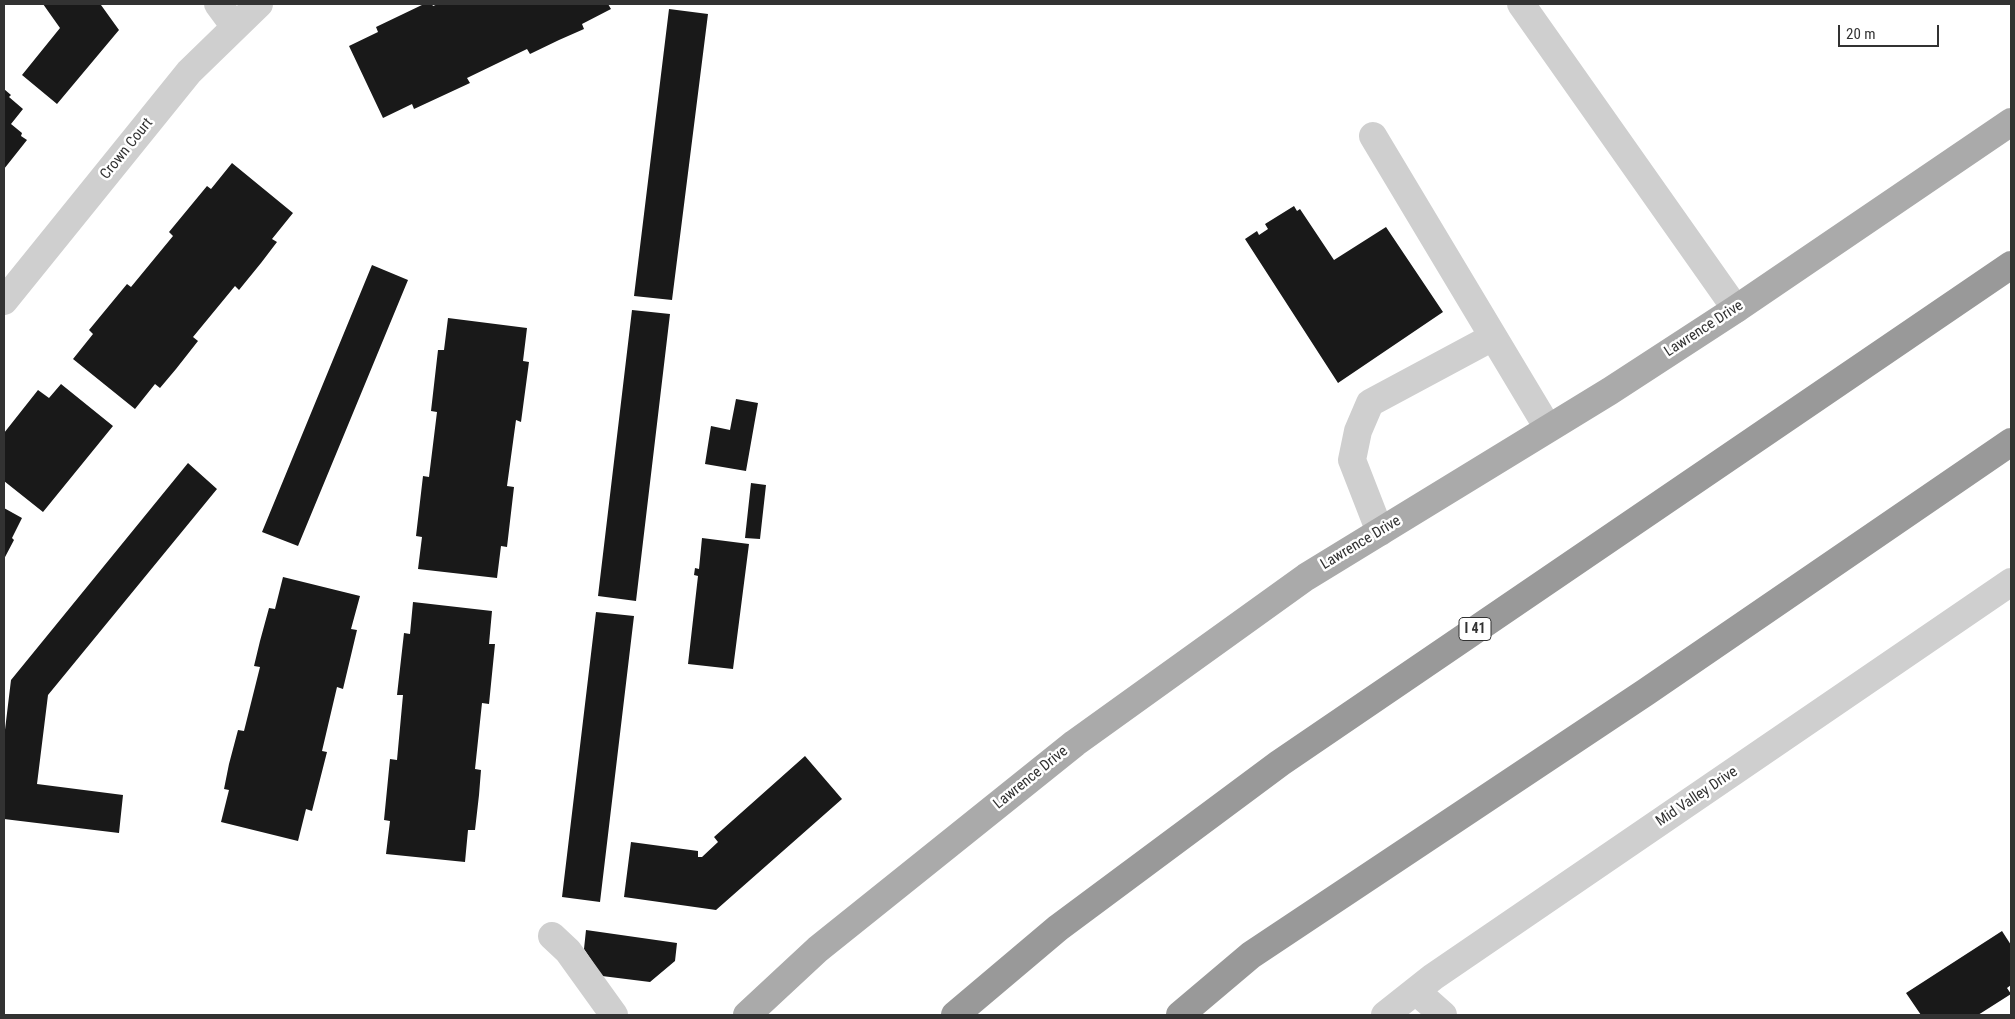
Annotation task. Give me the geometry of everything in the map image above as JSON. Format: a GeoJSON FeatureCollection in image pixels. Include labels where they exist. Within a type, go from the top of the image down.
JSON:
{"type":"FeatureCollection","features":[{"type":"Feature","properties":{"kind":"highway","name":"I 41"},"geometry":{"type":"LineString","coordinates":[[956,1015],[1058,928],[1280,763],[2011,265]]}},
{"type":"Feature","properties":{"kind":"highway"},"geometry":{"type":"LineString","coordinates":[[1180,1015],[1251,955],[1646,692],[2011,442]]}},
{"type":"Feature","properties":{"kind":"main road","name":"Lawrence Drive"},"geometry":{"type":"LineString","coordinates":[[747,1015],[818,949],[1075,743],[1306,577],[1548,428],[1736,309],[2011,122]]}},
{"type":"Feature","properties":{"kind":"street"},"geometry":{"type":"LineString","coordinates":[[218,4],[235,27]]}},
{"type":"Feature","properties":{"kind":"street","name":"Crown Court"},"geometry":{"type":"LineString","coordinates":[[4,301],[189,72],[259,4]]}},
{"type":"Feature","properties":{"kind":"street"},"geometry":{"type":"LineString","coordinates":[[1521,4],[1736,309]]}},
{"type":"Feature","properties":{"kind":"street"},"geometry":{"type":"LineString","coordinates":[[1373,136],[1548,428]]}},
{"type":"Feature","properties":{"kind":"street"},"geometry":{"type":"LineString","coordinates":[[1380,532],[1352,460],[1358,431],[1370,402],[1493,337]]}},
{"type":"Feature","properties":{"kind":"street","name":"Mid Valley Drive"},"geometry":{"type":"LineString","coordinates":[[1385,1015],[1433,977],[2011,582]]}},
{"type":"Feature","properties":{"kind":"street"},"geometry":{"type":"LineString","coordinates":[[552,936],[568,951],[614,1015]]}},
{"type":"Feature","properties":{"kind":"street"},"geometry":{"type":"LineString","coordinates":[[1416,991],[1443,1015]]}},
{"type":"Feature","properties":{"kind":"building"},"geometry":{"type":"Polygon","coordinates":[[[43,4],[104,4],[101,5],[119,30],[57,104],[22,75],[60,28],[43,4]]]}},
{"type":"Feature","properties":{"kind":"building"},"geometry":{"type":"Polygon","coordinates":[[[424,4],[432,4],[433,6],[438,4],[608,4],[611,9],[582,24],[584,29],[530,54],[527,49],[467,78],[470,83],[414,109],[412,104],[383,118],[349,46],[378,32],[376,27],[424,4]]]}},
{"type":"Feature","properties":{"kind":"building"},"geometry":{"type":"Polygon","coordinates":[[[669,9],[708,14],[672,300],[634,296],[669,9]]]}},
{"type":"Feature","properties":{"kind":"building"},"geometry":{"type":"Polygon","coordinates":[[[4,89],[11,95],[9,97],[23,109],[11,124],[27,140],[4,169],[4,89]]]}},
{"type":"Feature","properties":{"kind":"building"},"geometry":{"type":"Polygon","coordinates":[[[232,163],[293,213],[272,239],[277,242],[261,263],[239,290],[235,286],[193,337],[198,341],[176,369],[160,388],[155,384],[135,409],[73,359],[93,334],[89,330],[127,284],[131,287],[173,236],[169,232],[207,186],[211,189],[232,163]]]}},
{"type":"Feature","properties":{"kind":"building"},"geometry":{"type":"Polygon","coordinates":[[[1294,206],[1297,211],[1300,209],[1334,260],[1386,227],[1443,312],[1338,383],[1245,239],[1257,231],[1259,235],[1268,229],[1265,224],[1294,206]]]}},
{"type":"Feature","properties":{"kind":"building"},"geometry":{"type":"Polygon","coordinates":[[[372,265],[408,280],[298,546],[262,532],[372,265]]]}},
{"type":"Feature","properties":{"kind":"building"},"geometry":{"type":"Polygon","coordinates":[[[632,310],[670,314],[636,601],[598,596],[632,310]]]}},
{"type":"Feature","properties":{"kind":"building"},"geometry":{"type":"Polygon","coordinates":[[[448,318],[527,328],[523,361],[529,362],[521,422],[516,420],[507,486],[514,487],[507,547],[501,546],[497,578],[418,569],[422,537],[416,536],[423,476],[429,477],[437,412],[431,411],[438,350],[444,350],[448,318]]]}},
{"type":"Feature","properties":{"kind":"building"},"geometry":{"type":"Polygon","coordinates":[[[61,384],[113,426],[43,512],[4,481],[4,433],[38,390],[49,398],[61,384]]]}},
{"type":"Feature","properties":{"kind":"building"},"geometry":{"type":"Polygon","coordinates":[[[736,399],[758,403],[746,471],[705,464],[711,426],[730,430],[736,399]]]}},
{"type":"Feature","properties":{"kind":"building"},"geometry":{"type":"Polygon","coordinates":[[[188,463],[217,489],[48,695],[37,784],[123,795],[119,833],[4,819],[4,738],[11,680],[188,463]]]}},
{"type":"Feature","properties":{"kind":"building"},"geometry":{"type":"Polygon","coordinates":[[[751,483],[766,485],[760,539],[745,538],[751,483]]]}},
{"type":"Feature","properties":{"kind":"building"},"geometry":{"type":"Polygon","coordinates":[[[4,508],[22,518],[12,538],[14,540],[4,559],[4,508]]]}},
{"type":"Feature","properties":{"kind":"building"},"geometry":{"type":"Polygon","coordinates":[[[702,538],[749,544],[733,669],[688,664],[698,576],[694,575],[695,568],[699,569],[702,538]]]}},
{"type":"Feature","properties":{"kind":"building"},"geometry":{"type":"Polygon","coordinates":[[[283,577],[360,596],[351,629],[357,630],[343,689],[337,687],[322,751],[327,752],[312,811],[306,809],[298,841],[221,822],[229,790],[224,789],[229,764],[238,730],[244,731],[260,667],[254,666],[260,641],[269,608],[275,609],[283,577]]]}},
{"type":"Feature","properties":{"kind":"building"},"geometry":{"type":"Polygon","coordinates":[[[413,602],[492,611],[489,644],[495,644],[489,704],[482,703],[475,769],[481,770],[479,795],[475,830],[468,830],[465,862],[386,854],[390,821],[384,820],[390,759],[397,760],[403,695],[397,695],[404,633],[410,634],[413,602]]]}},
{"type":"Feature","properties":{"kind":"building"},"geometry":{"type":"Polygon","coordinates":[[[596,612],[634,616],[600,902],[562,897],[596,612]]]}},
{"type":"Feature","properties":{"kind":"building"},"geometry":{"type":"Polygon","coordinates":[[[805,756],[842,799],[716,910],[624,897],[631,842],[698,851],[698,857],[702,857],[718,842],[714,837],[805,756]]]}},
{"type":"Feature","properties":{"kind":"building"},"geometry":{"type":"Polygon","coordinates":[[[586,930],[677,943],[675,961],[650,982],[602,976],[584,949],[586,930]]]}},
{"type":"Feature","properties":{"kind":"building"},"geometry":{"type":"Polygon","coordinates":[[[2002,931],[2011,945],[2011,985],[2007,988],[2011,994],[1978,1015],[1921,1015],[1906,993],[2002,931]]]}}]}
